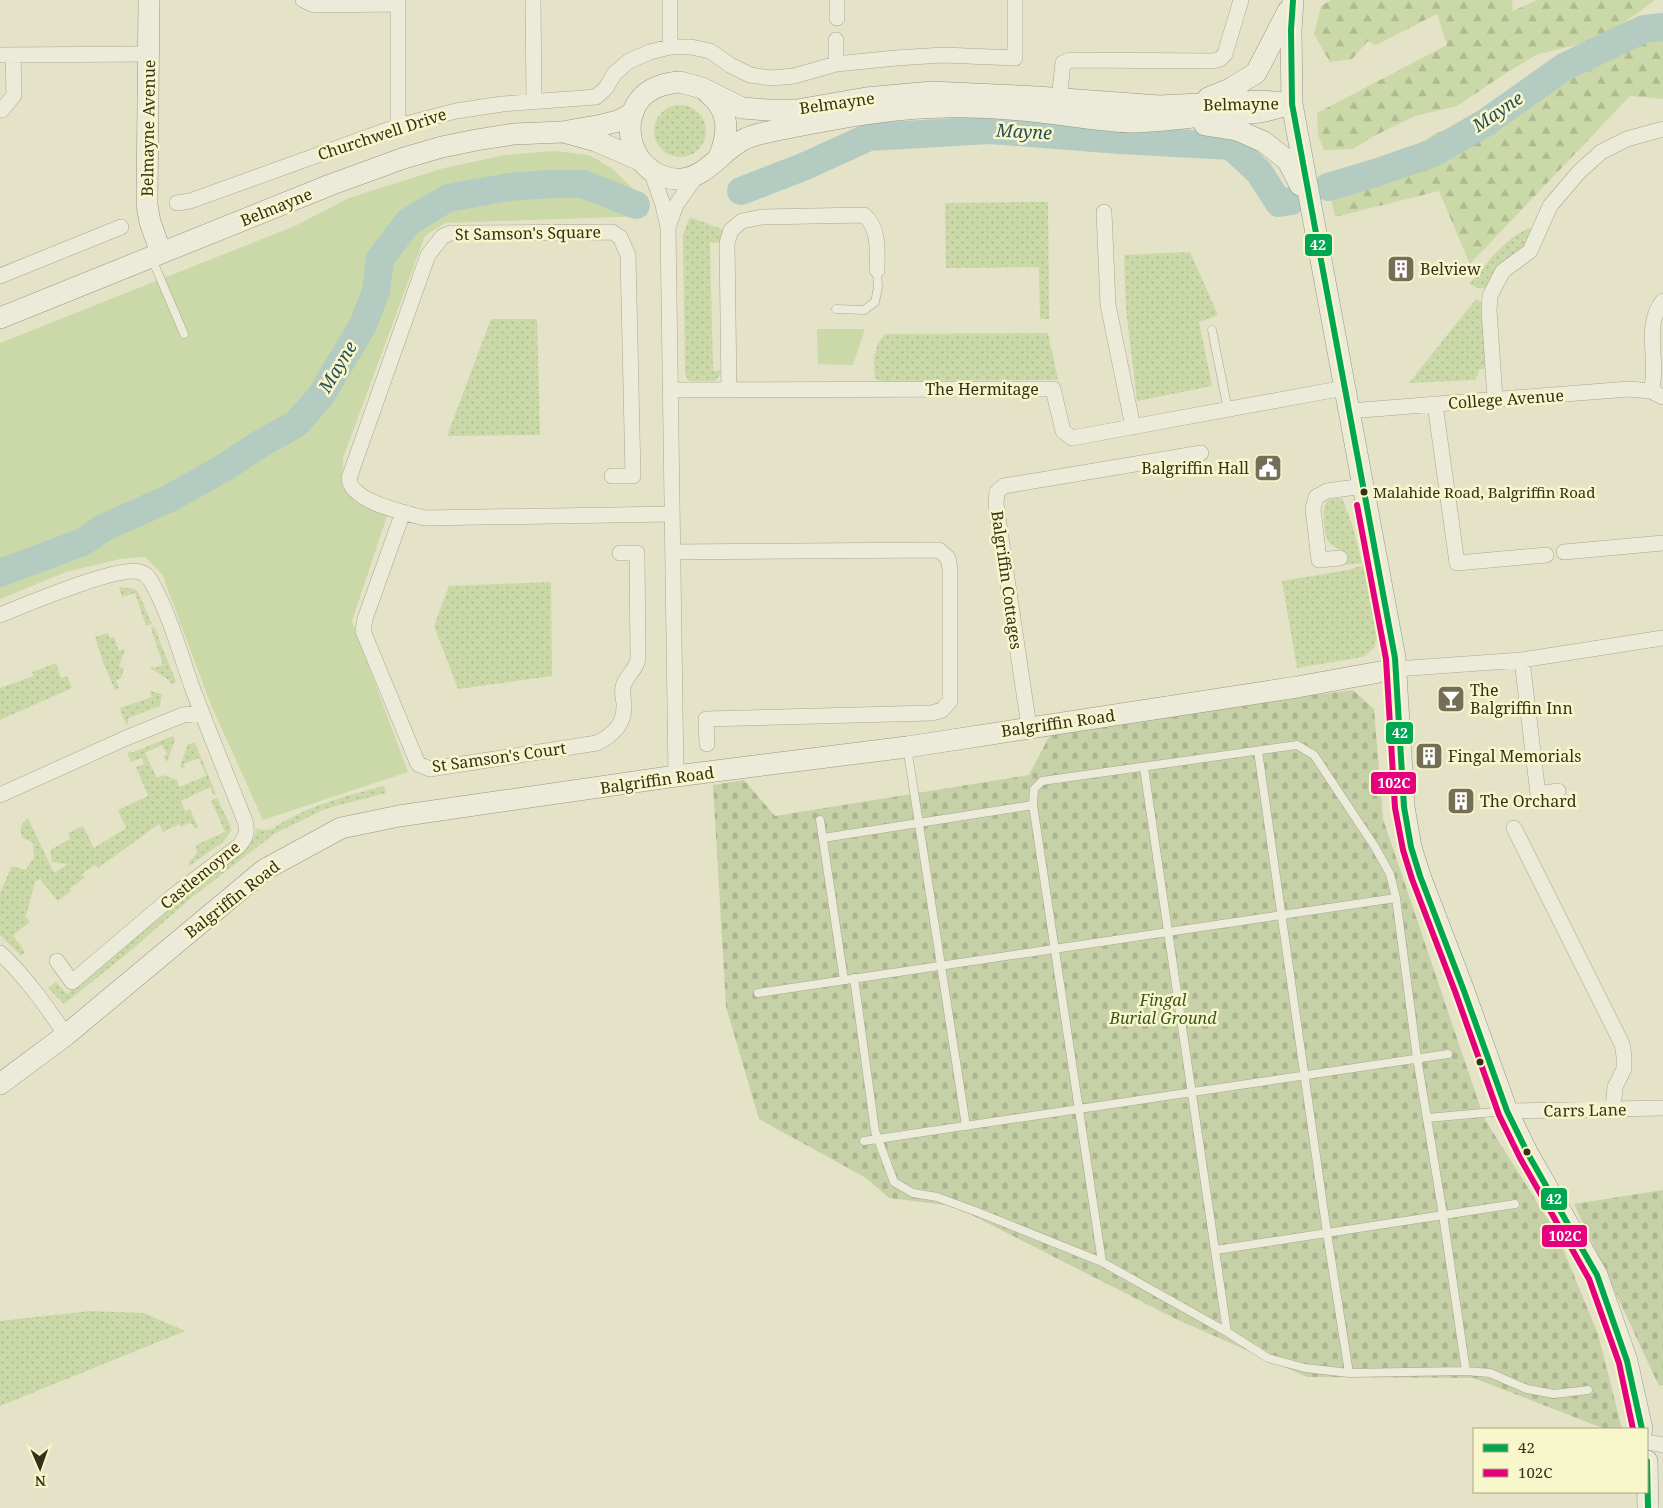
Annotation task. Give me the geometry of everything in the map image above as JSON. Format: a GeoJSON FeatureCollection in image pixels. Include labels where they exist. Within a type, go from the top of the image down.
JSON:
{"type":"FeatureCollection","features":[{"type":"Feature","properties":{"kind":"main road","name":"Belmayne Avenue"},"geometry":{"type":"LineString","coordinates":[[149,0],[147,205],[156,255]]}},
{"type":"Feature","properties":{"kind":"main road"},"geometry":{"type":"LineString","coordinates":[[1293,1],[1291,30],[1292,104],[1395,658],[1404,807],[1410,847],[1507,1111],[1532,1162],[1597,1275],[1627,1361],[1642,1428]]}},
{"type":"Feature","properties":{"kind":"main road"},"geometry":{"type":"LineString","coordinates":[[1159,106],[1210,97],[1230,89],[1256,73],[1293,1]]}},
{"type":"Feature","properties":{"kind":"main road","name":"Belmayne"},"geometry":{"type":"LineString","coordinates":[[0,318],[330,185],[432,150],[514,134],[562,132],[618,121],[633,113],[641,98],[654,89],[669,83],[680,82],[702,88],[742,108],[767,110],[797,110],[866,98],[932,92],[1159,106],[1263,101],[1292,104]]}},
{"type":"Feature","properties":{"kind":"main road"},"geometry":{"type":"LineString","coordinates":[[702,88],[714,98],[723,112],[727,127],[725,142],[719,157]]}},
{"type":"Feature","properties":{"kind":"main road","name":"Belmayne"},"geometry":{"type":"LineString","coordinates":[[562,132],[596,141],[646,165],[665,177],[680,179],[697,175],[709,168],[719,157],[742,140],[831,119],[882,111],[989,107],[1128,122],[1264,111],[1292,104]]}},
{"type":"Feature","properties":{"kind":"main road"},"geometry":{"type":"LineString","coordinates":[[633,113],[630,129],[632,145],[646,165]]}},
{"type":"Feature","properties":{"kind":"main road"},"geometry":{"type":"LineString","coordinates":[[1128,122],[1211,126],[1237,130],[1264,142],[1288,161],[1311,208]]}},
{"type":"Feature","properties":{"kind":"main road","name":"Balgriffin Road"},"geometry":{"type":"LineString","coordinates":[[0,1084],[66,1035],[264,870],[341,828],[399,816],[676,776],[907,746],[1297,687],[1396,670]]}},
{"type":"Feature","properties":{"kind":"main road"},"geometry":{"type":"LineString","coordinates":[[1648,1493],[1648,1508]]}},
{"type":"Feature","properties":{"kind":"street"},"geometry":{"type":"LineString","coordinates":[[303,0],[314,5],[398,2],[398,126]]}},
{"type":"Feature","properties":{"kind":"street"},"geometry":{"type":"LineString","coordinates":[[533,0],[534,101]]}},
{"type":"Feature","properties":{"kind":"street"},"geometry":{"type":"LineString","coordinates":[[670,0],[670,47]]}},
{"type":"Feature","properties":{"kind":"street"},"geometry":{"type":"LineString","coordinates":[[837,0],[837,18]]}},
{"type":"Feature","properties":{"kind":"street","name":"Churchwell Drive"},"geometry":{"type":"LineString","coordinates":[[177,202],[190,201],[398,126],[456,111],[502,104],[596,97],[606,88],[614,74],[629,61],[650,52],[670,47],[691,47],[710,51],[750,75],[771,78],[794,76],[836,64],[943,55],[1015,58],[1015,0]]}},
{"type":"Feature","properties":{"kind":"street"},"geometry":{"type":"LineString","coordinates":[[1059,99],[1063,63],[1070,60],[1212,61],[1220,59],[1225,54],[1241,0]]}},
{"type":"Feature","properties":{"kind":"street"},"geometry":{"type":"LineString","coordinates":[[836,40],[836,64]]}},
{"type":"Feature","properties":{"kind":"street"},"geometry":{"type":"LineString","coordinates":[[0,110],[14,95],[7,55],[149,54]]}},
{"type":"Feature","properties":{"kind":"street"},"geometry":{"type":"LineString","coordinates":[[1495,399],[1489,310],[1490,296],[1503,271],[1530,251],[1550,206],[1578,172],[1602,152],[1627,139],[1663,129]]}},
{"type":"Feature","properties":{"kind":"street"},"geometry":{"type":"LineString","coordinates":[[646,165],[663,205],[668,227],[676,776]]}},
{"type":"Feature","properties":{"kind":"street"},"geometry":{"type":"LineString","coordinates":[[668,227],[676,205],[697,175]]}},
{"type":"Feature","properties":{"kind":"street"},"geometry":{"type":"LineString","coordinates":[[1104,212],[1108,305],[1133,427]]}},
{"type":"Feature","properties":{"kind":"street"},"geometry":{"type":"LineString","coordinates":[[729,390],[727,243],[730,230],[742,221],[762,217],[864,215],[871,221],[876,234],[877,270]]}},
{"type":"Feature","properties":{"kind":"street"},"geometry":{"type":"LineString","coordinates":[[0,276],[121,227]]}},
{"type":"Feature","properties":{"kind":"street","name":"St Samson's Square"},"geometry":{"type":"LineString","coordinates":[[403,512],[363,498],[349,483],[349,478],[428,255],[443,236],[451,233],[612,232],[620,237],[628,255],[633,476],[612,476]]}},
{"type":"Feature","properties":{"kind":"street"},"geometry":{"type":"LineString","coordinates":[[1657,394],[1654,382],[1652,335],[1654,319],[1663,301]]}},
{"type":"Feature","properties":{"kind":"street","name":"The Hermitage"},"geometry":{"type":"LineString","coordinates":[[670,390],[1053,389],[1063,431],[1072,438],[1344,388]]}},
{"type":"Feature","properties":{"kind":"street","name":"College Avenue"},"geometry":{"type":"LineString","coordinates":[[1349,411],[1629,389],[1657,394]]}},
{"type":"Feature","properties":{"kind":"street"},"geometry":{"type":"LineString","coordinates":[[1435,404],[1457,563],[1546,555]]}},
{"type":"Feature","properties":{"kind":"street","name":"Balgriffin Cottages"},"geometry":{"type":"LineString","coordinates":[[1029,727],[996,504],[997,492],[1004,486],[1201,453]]}},
{"type":"Feature","properties":{"kind":"street"},"geometry":{"type":"LineString","coordinates":[[1340,558],[1319,560],[1313,509],[1316,498],[1327,491],[1364,486]]}},
{"type":"Feature","properties":{"kind":"street"},"geometry":{"type":"LineString","coordinates":[[403,512],[425,518],[672,514]]}},
{"type":"Feature","properties":{"kind":"street","name":"St Samson's Court"},"geometry":{"type":"LineString","coordinates":[[403,512],[363,625],[363,631],[418,764],[430,770],[597,743],[616,731],[624,711],[623,687],[637,665],[638,659],[637,553],[620,553]]}},
{"type":"Feature","properties":{"kind":"street"},"geometry":{"type":"LineString","coordinates":[[1564,552],[1663,543]]}},
{"type":"Feature","properties":{"kind":"street"},"geometry":{"type":"LineString","coordinates":[[673,552],[939,550],[948,558],[950,569],[950,701],[942,710],[932,713],[706,719],[706,744]]}},
{"type":"Feature","properties":{"kind":"street","name":"Castlemoyne"},"geometry":{"type":"LineString","coordinates":[[0,615],[65,590],[116,574],[138,572],[147,575],[165,612],[202,713],[246,821],[246,837],[239,846],[173,896],[72,982],[57,962]]}},
{"type":"Feature","properties":{"kind":"street"},"geometry":{"type":"LineString","coordinates":[[1396,670],[1522,660],[1663,638]]}},
{"type":"Feature","properties":{"kind":"street"},"geometry":{"type":"LineString","coordinates":[[1522,660],[1538,794],[1558,791]]}},
{"type":"Feature","properties":{"kind":"street"},"geometry":{"type":"LineString","coordinates":[[0,795],[126,738],[183,716],[202,713]]}},
{"type":"Feature","properties":{"kind":"street"},"geometry":{"type":"LineString","coordinates":[[1514,828],[1622,1044],[1624,1069],[1615,1086],[1613,1109]]}},
{"type":"Feature","properties":{"kind":"street"},"geometry":{"type":"LineString","coordinates":[[0,953],[16,968],[39,996],[66,1035]]}},
{"type":"Feature","properties":{"kind":"street","name":"Carrs Lane"},"geometry":{"type":"LineString","coordinates":[[1507,1111],[1663,1108]]}},
{"type":"Feature","properties":{"kind":"street"},"geometry":{"type":"LineString","coordinates":[[1648,1442],[1663,1445]]}},
{"type":"Feature","properties":{"kind":"lane"},"geometry":{"type":"LineString","coordinates":[[156,255],[184,334]]}},
{"type":"Feature","properties":{"kind":"lane"},"geometry":{"type":"LineString","coordinates":[[836,309],[864,310],[875,302],[878,287],[877,270]]}},
{"type":"Feature","properties":{"kind":"lane"},"geometry":{"type":"LineString","coordinates":[[1212,330],[1228,410]]}},
{"type":"Feature","properties":{"kind":"lane"},"geometry":{"type":"LineString","coordinates":[[1102,1262],[1033,805],[1034,789],[1042,782],[1297,745],[1314,755],[1375,847],[1390,874],[1396,898],[1417,1058],[1444,1215],[1466,1371]]}},
{"type":"Feature","properties":{"kind":"lane"},"geometry":{"type":"LineString","coordinates":[[907,746],[966,1126]]}},
{"type":"Feature","properties":{"kind":"lane"},"geometry":{"type":"LineString","coordinates":[[1258,751],[1327,1233],[1349,1373]]}},
{"type":"Feature","properties":{"kind":"lane"},"geometry":{"type":"LineString","coordinates":[[1144,768],[1227,1332]]}},
{"type":"Feature","properties":{"kind":"lane"},"geometry":{"type":"LineString","coordinates":[[823,838],[1033,805]]}},
{"type":"Feature","properties":{"kind":"lane"},"geometry":{"type":"LineString","coordinates":[[820,820],[844,980]]}},
{"type":"Feature","properties":{"kind":"lane"},"geometry":{"type":"LineString","coordinates":[[758,992],[1396,898]]}},
{"type":"Feature","properties":{"kind":"lane"},"geometry":{"type":"LineString","coordinates":[[854,978],[875,1131],[894,1182],[913,1193],[937,1197],[1102,1262],[1227,1332],[1268,1358],[1305,1368],[1349,1373],[1466,1371],[1490,1373],[1527,1389],[1554,1394],[1588,1390]]}},
{"type":"Feature","properties":{"kind":"lane"},"geometry":{"type":"LineString","coordinates":[[864,1141],[1448,1054]]}},
{"type":"Feature","properties":{"kind":"lane"},"geometry":{"type":"LineString","coordinates":[[1427,1118],[1507,1111]]}},
{"type":"Feature","properties":{"kind":"lane"},"geometry":{"type":"LineString","coordinates":[[1216,1250],[1515,1204]]}},
{"type":"Feature","properties":{"kind":"green space"},"geometry":{"type":"Polygon","coordinates":[[[1331,0],[1512,0],[1513,11],[1537,0],[1655,0],[1602,39],[1538,54],[1457,106],[1415,116],[1372,137],[1353,149],[1324,150],[1318,135],[1317,113],[1447,45],[1437,14],[1376,45],[1368,41],[1352,59],[1330,62],[1314,34],[1321,6],[1331,0]]]}},
{"type":"Feature","properties":{"kind":"green space"},"geometry":{"type":"Polygon","coordinates":[[[1663,20],[1663,99],[1630,96],[1470,264],[1439,191],[1335,217],[1327,180],[1406,153],[1433,135],[1459,123],[1517,88],[1581,70],[1586,56],[1644,24],[1663,20]]]}},
{"type":"Feature","properties":{"kind":"green space"},"geometry":{"type":"Polygon","coordinates":[[[675,105],[685,105],[699,112],[706,126],[706,136],[699,150],[685,157],[675,157],[665,153],[658,146],[654,136],[654,126],[658,116],[665,109],[675,105]]]}},
{"type":"Feature","properties":{"kind":"green space"},"geometry":{"type":"Polygon","coordinates":[[[554,151],[589,155],[610,167],[641,196],[647,216],[445,223],[425,236],[343,458],[342,486],[356,502],[387,516],[352,621],[408,772],[263,820],[211,705],[162,574],[145,557],[120,559],[66,572],[0,599],[0,343],[295,226],[349,198],[444,168],[506,155],[554,151]]]}},
{"type":"Feature","properties":{"kind":"green space"},"geometry":{"type":"Polygon","coordinates":[[[1048,202],[1049,319],[1040,319],[1039,267],[946,268],[945,203],[1048,202]]]}},
{"type":"Feature","properties":{"kind":"green space"},"geometry":{"type":"Polygon","coordinates":[[[690,217],[726,231],[722,243],[710,242],[713,371],[724,370],[715,381],[689,381],[685,375],[683,235],[690,217]]]}},
{"type":"Feature","properties":{"kind":"green space"},"geometry":{"type":"Polygon","coordinates":[[[1529,228],[1531,229],[1527,242],[1488,286],[1481,288],[1469,284],[1503,245],[1529,228]]]}},
{"type":"Feature","properties":{"kind":"green space"},"geometry":{"type":"Polygon","coordinates":[[[1190,252],[1218,315],[1199,322],[1212,386],[1137,401],[1126,309],[1124,255],[1190,252]]]}},
{"type":"Feature","properties":{"kind":"green space"},"geometry":{"type":"Polygon","coordinates":[[[1476,299],[1482,303],[1485,369],[1479,369],[1476,380],[1409,383],[1476,299]]]}},
{"type":"Feature","properties":{"kind":"green space"},"geometry":{"type":"Polygon","coordinates":[[[491,319],[537,319],[540,435],[447,436],[491,319]]]}},
{"type":"Feature","properties":{"kind":"green space"},"geometry":{"type":"Polygon","coordinates":[[[817,329],[865,329],[853,365],[818,364],[817,329]]]}},
{"type":"Feature","properties":{"kind":"green space"},"geometry":{"type":"Polygon","coordinates":[[[1048,333],[1058,380],[882,381],[875,379],[874,361],[876,349],[886,334],[1048,333]]]}},
{"type":"Feature","properties":{"kind":"green space"},"geometry":{"type":"Polygon","coordinates":[[[1342,498],[1352,524],[1362,563],[1344,565],[1343,551],[1332,545],[1327,538],[1324,527],[1324,507],[1329,500],[1342,498]]]}},
{"type":"Feature","properties":{"kind":"green space"},"geometry":{"type":"Polygon","coordinates":[[[1364,565],[1378,632],[1374,648],[1363,657],[1297,668],[1282,581],[1348,570],[1364,565]]]}},
{"type":"Feature","properties":{"kind":"green space"},"geometry":{"type":"Polygon","coordinates":[[[551,582],[552,676],[458,689],[434,626],[449,586],[551,582]]]}},
{"type":"Feature","properties":{"kind":"green space"},"geometry":{"type":"Polygon","coordinates":[[[119,587],[135,589],[152,624],[146,626],[135,593],[122,597],[119,587]]]}},
{"type":"Feature","properties":{"kind":"green space"},"geometry":{"type":"Polygon","coordinates":[[[154,626],[176,682],[171,684],[169,680],[150,668],[163,665],[151,628],[154,626]]]}},
{"type":"Feature","properties":{"kind":"green space"},"geometry":{"type":"Polygon","coordinates":[[[108,633],[109,638],[114,637],[119,651],[125,649],[119,667],[124,668],[121,678],[116,681],[119,688],[115,690],[95,637],[108,633]]]}},
{"type":"Feature","properties":{"kind":"green space"},"geometry":{"type":"Polygon","coordinates":[[[56,663],[61,678],[67,676],[72,688],[0,720],[0,688],[34,676],[32,672],[56,663]]]}},
{"type":"Feature","properties":{"kind":"green space","name":"Fingal Burial Ground"},"geometry":{"type":"Polygon","coordinates":[[[1353,690],[1374,709],[1383,819],[1484,1118],[1557,1234],[1598,1334],[1622,1428],[1602,1428],[1474,1378],[1307,1377],[1176,1319],[954,1206],[889,1198],[866,1178],[759,1119],[726,1007],[713,785],[744,780],[775,816],[1029,775],[1053,729],[1353,690]]]}},
{"type":"Feature","properties":{"kind":"green space"},"geometry":{"type":"Polygon","coordinates":[[[150,691],[162,694],[160,706],[128,718],[126,725],[120,708],[152,697],[150,691]]]}},
{"type":"Feature","properties":{"kind":"green space"},"geometry":{"type":"Polygon","coordinates":[[[173,736],[175,740],[167,762],[163,756],[167,754],[162,745],[145,753],[157,778],[163,775],[177,780],[179,787],[206,776],[199,758],[184,764],[185,767],[183,768],[180,767],[188,744],[195,743],[216,794],[214,796],[210,787],[181,801],[185,811],[190,809],[198,827],[195,829],[189,823],[181,827],[179,824],[163,832],[159,824],[98,868],[95,865],[82,874],[85,878],[70,888],[71,891],[58,901],[40,879],[35,882],[25,916],[30,922],[13,935],[25,952],[21,956],[0,935],[0,893],[12,866],[26,870],[34,859],[33,843],[22,837],[21,826],[28,818],[54,873],[68,864],[52,862],[50,850],[70,839],[68,833],[83,826],[94,848],[126,828],[118,810],[148,796],[136,767],[144,764],[142,758],[131,762],[127,753],[173,736]]]}},
{"type":"Feature","properties":{"kind":"green space"},"geometry":{"type":"Polygon","coordinates":[[[384,786],[386,793],[325,809],[274,834],[191,898],[128,953],[64,1004],[48,988],[56,982],[67,994],[190,891],[249,846],[256,829],[272,829],[312,808],[384,786]]]}},
{"type":"Feature","properties":{"kind":"green space"},"geometry":{"type":"Polygon","coordinates":[[[217,798],[231,831],[223,842],[189,866],[189,862],[197,853],[196,845],[225,832],[211,800],[217,798]]]}},
{"type":"Feature","properties":{"kind":"green space"},"geometry":{"type":"Polygon","coordinates":[[[1663,1190],[1663,1385],[1659,1386],[1574,1204],[1663,1190]]]}},
{"type":"Feature","properties":{"kind":"green space"},"geometry":{"type":"Polygon","coordinates":[[[90,1311],[144,1313],[185,1331],[0,1406],[0,1321],[90,1311]]]}},
{"type":"Feature","properties":{"kind":"waterway","name":"Mayne"},"geometry":{"type":"LineString","coordinates":[[1328,187],[1433,153],[1485,123],[1564,67],[1644,29],[1663,27]]}},
{"type":"Feature","properties":{"kind":"waterway","name":"Mayne"},"geometry":{"type":"LineString","coordinates":[[741,191],[803,167],[869,137],[990,130],[1231,146],[1259,172],[1279,203],[1291,201]]}},
{"type":"Feature","properties":{"kind":"waterway","name":"Mayne"},"geometry":{"type":"LineString","coordinates":[[0,573],[83,542],[103,528],[168,499],[296,424],[320,397],[363,325],[376,291],[380,259],[408,222],[448,198],[509,187],[583,184],[636,205]]}},
{"type":"Feature","properties":{"kind":"transit line","name":"42"},"geometry":{"type":"LineString","coordinates":[[1293,0],[1291,30],[1292,104],[1395,658],[1404,807],[1411,847],[1507,1111],[1528,1154],[1597,1275],[1627,1361],[1642,1428]]}},
{"type":"Feature","properties":{"kind":"transit line","name":"102C"},"geometry":{"type":"LineString","coordinates":[[1357,505],[1386,659],[1395,808],[1403,850],[1499,1115],[1520,1158],[1589,1279],[1619,1363],[1633,1428]]}},
{"type":"Feature","properties":{"kind":"transit line","name":"42"},"geometry":{"type":"LineString","coordinates":[[1648,1493],[1648,1508]]}},
{"type":"Feature","properties":{"kind":"place","name":"Belview"},"geometry":{"type":"Point","coordinates":[1401,269]}},
{"type":"Feature","properties":{"kind":"place","name":"Balgriffin Hall"},"geometry":{"type":"Point","coordinates":[1268,468]}},
{"type":"Feature","properties":{"kind":"place","name":"Malahide Road, Balgriffin Road"},"geometry":{"type":"Point","coordinates":[1364,492]}},
{"type":"Feature","properties":{"kind":"place","name":"The Balgriffin Inn"},"geometry":{"type":"Point","coordinates":[1451,699]}},
{"type":"Feature","properties":{"kind":"place","name":"Fingal Memorials"},"geometry":{"type":"Point","coordinates":[1429,756]}},
{"type":"Feature","properties":{"kind":"place","name":"The Orchard"},"geometry":{"type":"Point","coordinates":[1461,801]}}]}
